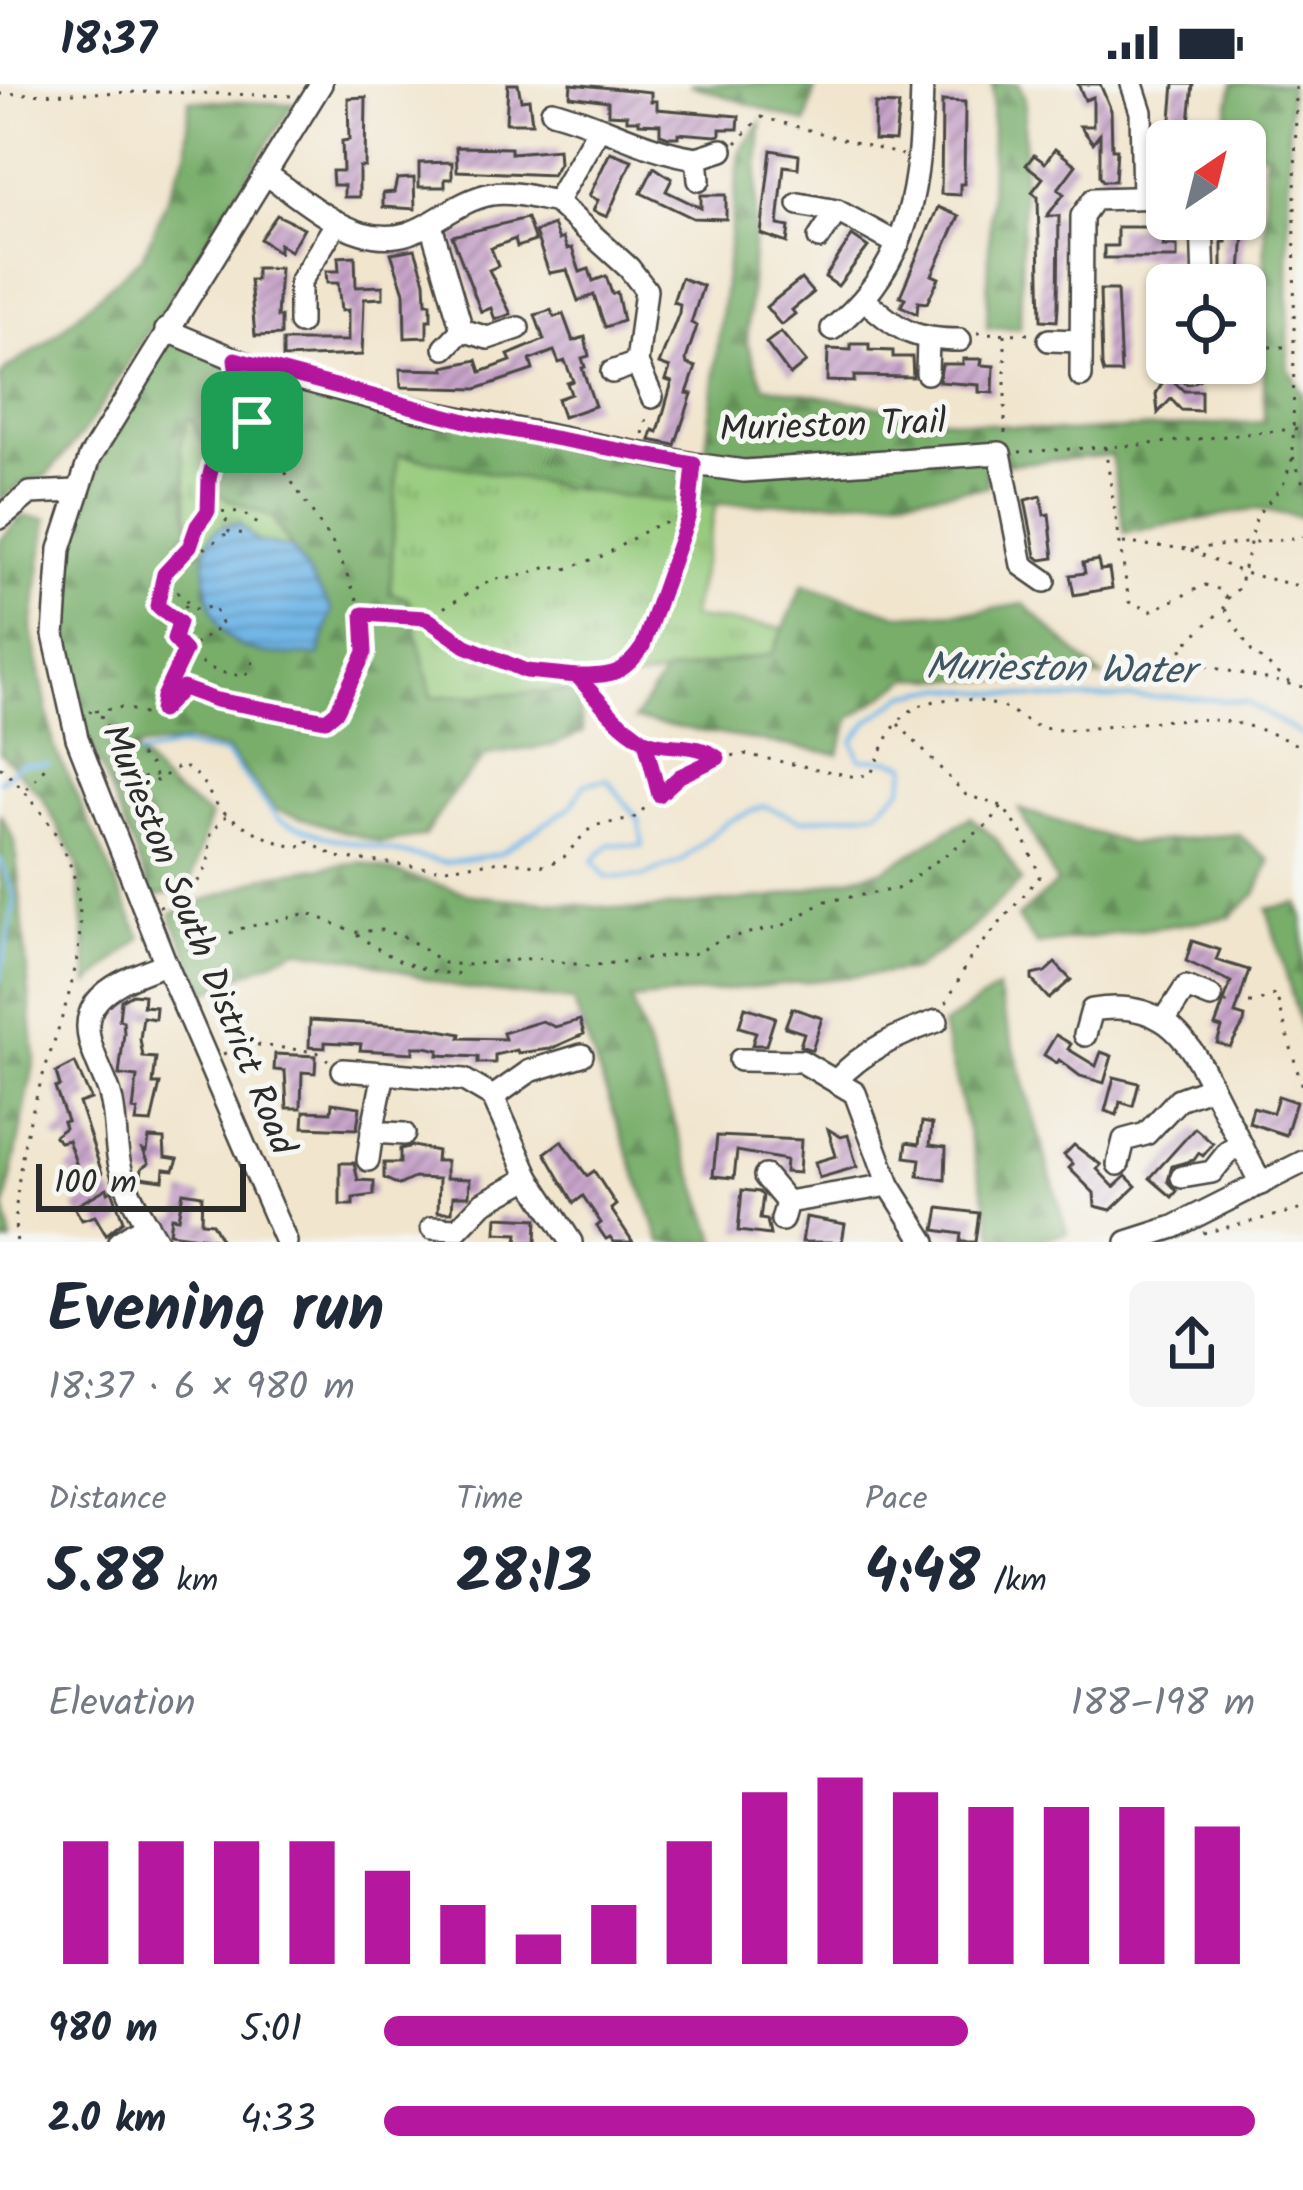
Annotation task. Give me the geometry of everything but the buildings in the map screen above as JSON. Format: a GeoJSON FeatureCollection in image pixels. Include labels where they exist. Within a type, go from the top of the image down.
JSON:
{"type":"FeatureCollection","features":[{"type":"Feature","properties":{"kind":"street"},"geometry":{"type":"LineString","coordinates":[[832,328],[866,302],[898,244],[916,192],[921,160],[922,84]]}},
{"type":"Feature","properties":{"kind":"street"},"geometry":{"type":"LineString","coordinates":[[1081,376],[1082,216],[1094,199],[1143,197],[1141,112],[1132,84]]}},
{"type":"Feature","properties":{"kind":"street","name":"Murieston South District Road"},"geometry":{"type":"LineString","coordinates":[[286,1242],[145,913],[70,713],[55,635],[59,549],[90,457],[317,90]]}},
{"type":"Feature","properties":{"kind":"street"},"geometry":{"type":"LineString","coordinates":[[552,111],[673,155],[698,169],[722,150]]}},
{"type":"Feature","properties":{"kind":"street"},"geometry":{"type":"LineString","coordinates":[[556,202],[599,128]]}},
{"type":"Feature","properties":{"kind":"street"},"geometry":{"type":"LineString","coordinates":[[267,175],[337,222],[386,237],[431,226],[468,202],[494,194],[556,202],[629,268],[646,290],[637,363],[652,397]]}},
{"type":"Feature","properties":{"kind":"street"},"geometry":{"type":"LineString","coordinates":[[799,204],[837,211],[898,244]]}},
{"type":"Feature","properties":{"kind":"street"},"geometry":{"type":"LineString","coordinates":[[819,238],[837,211]]}},
{"type":"Feature","properties":{"kind":"street"},"geometry":{"type":"LineString","coordinates":[[300,323],[310,294],[305,271],[337,222]]}},
{"type":"Feature","properties":{"kind":"street"},"geometry":{"type":"LineString","coordinates":[[431,226],[462,330]]}},
{"type":"Feature","properties":{"kind":"street"},"geometry":{"type":"LineString","coordinates":[[866,302],[904,332],[928,340],[960,340]]}},
{"type":"Feature","properties":{"kind":"street"},"geometry":{"type":"LineString","coordinates":[[462,330],[488,338],[518,328]]}},
{"type":"Feature","properties":{"kind":"street","name":"Murieston Trail"},"geometry":{"type":"LineString","coordinates":[[166,330],[235,359],[473,423],[694,464],[744,471],[1002,453]]}},
{"type":"Feature","properties":{"kind":"street"},"geometry":{"type":"LineString","coordinates":[[445,348],[462,330]]}},
{"type":"Feature","properties":{"kind":"street"},"geometry":{"type":"LineString","coordinates":[[927,374],[928,340]]}},
{"type":"Feature","properties":{"kind":"street"},"geometry":{"type":"LineString","coordinates":[[1049,340],[1080,341]]}},
{"type":"Feature","properties":{"kind":"street"},"geometry":{"type":"LineString","coordinates":[[612,372],[637,363]]}},
{"type":"Feature","properties":{"kind":"street"},"geometry":{"type":"LineString","coordinates":[[1002,453],[1022,565],[1045,581]]}},
{"type":"Feature","properties":{"kind":"street"},"geometry":{"type":"LineString","coordinates":[[0,518],[30,493],[77,490]]}},
{"type":"Feature","properties":{"kind":"street"},"geometry":{"type":"LineString","coordinates":[[118,1242],[152,1233],[115,1153],[116,1126],[88,1029],[90,1013],[115,986],[166,964]]}},
{"type":"Feature","properties":{"kind":"street"},"geometry":{"type":"LineString","coordinates":[[1164,1021],[1186,987],[1211,997]]}},
{"type":"Feature","properties":{"kind":"street"},"geometry":{"type":"LineString","coordinates":[[1085,1035],[1085,1003],[1135,1008],[1164,1021],[1195,1052],[1261,1184]]}},
{"type":"Feature","properties":{"kind":"street"},"geometry":{"type":"LineString","coordinates":[[837,1080],[850,1065],[904,1044],[938,1021]]}},
{"type":"Feature","properties":{"kind":"street"},"geometry":{"type":"LineString","coordinates":[[493,1097],[510,1082],[559,1074],[583,1055]]}},
{"type":"Feature","properties":{"kind":"street"},"geometry":{"type":"LineString","coordinates":[[740,1060],[801,1061],[855,1093],[889,1185],[925,1242]]}},
{"type":"Feature","properties":{"kind":"street"},"geometry":{"type":"LineString","coordinates":[[343,1070],[464,1080],[493,1097],[529,1178],[572,1242]]}},
{"type":"Feature","properties":{"kind":"street"},"geometry":{"type":"LineString","coordinates":[[368,1160],[384,1073]]}},
{"type":"Feature","properties":{"kind":"street"},"geometry":{"type":"LineString","coordinates":[[1118,1164],[1117,1132],[1146,1134],[1179,1099],[1211,1087]]}},
{"type":"Feature","properties":{"kind":"street"},"geometry":{"type":"LineString","coordinates":[[372,1132],[404,1133]]}},
{"type":"Feature","properties":{"kind":"street"},"geometry":{"type":"LineString","coordinates":[[1181,1177],[1211,1172],[1241,1144]]}},
{"type":"Feature","properties":{"kind":"street"},"geometry":{"type":"LineString","coordinates":[[1127,1242],[1177,1236],[1303,1162]]}},
{"type":"Feature","properties":{"kind":"street"},"geometry":{"type":"LineString","coordinates":[[765,1176],[784,1211],[889,1185]]}},
{"type":"Feature","properties":{"kind":"street"},"geometry":{"type":"LineString","coordinates":[[432,1228],[461,1235],[483,1203],[529,1178]]}},
{"type":"Feature","properties":{"kind":"path"},"geometry":{"type":"LineString","coordinates":[[1296,84],[1293,458],[1283,485],[1257,515],[1239,588],[1182,647],[1184,661],[1303,687]]}},
{"type":"Feature","properties":{"kind":"path"},"geometry":{"type":"LineString","coordinates":[[0,94],[317,90]]}},
{"type":"Feature","properties":{"kind":"path"},"geometry":{"type":"LineString","coordinates":[[722,150],[742,140],[760,117],[921,160]]}},
{"type":"Feature","properties":{"kind":"path"},"geometry":{"type":"LineString","coordinates":[[960,340],[967,332],[1046,334],[1049,340]]}},
{"type":"Feature","properties":{"kind":"path"},"geometry":{"type":"LineString","coordinates":[[1005,334],[1002,453],[1303,428]]}},
{"type":"Feature","properties":{"kind":"path"},"geometry":{"type":"LineString","coordinates":[[1266,347],[1294,347]]}},
{"type":"Feature","properties":{"kind":"path"},"geometry":{"type":"LineString","coordinates":[[70,713],[124,707],[146,715],[161,711],[183,688],[216,700],[318,721],[333,717],[365,652],[363,614],[335,547],[252,422],[239,391],[235,359]]}},
{"type":"Feature","properties":{"kind":"path"},"geometry":{"type":"LineString","coordinates":[[639,453],[652,397]]}},
{"type":"Feature","properties":{"kind":"path"},"geometry":{"type":"LineString","coordinates":[[179,622],[157,606],[164,574],[190,546],[208,511],[215,454],[252,422]]}},
{"type":"Feature","properties":{"kind":"path"},"geometry":{"type":"LineString","coordinates":[[1105,447],[1130,602],[1141,609],[1161,609],[1204,585],[1222,590],[1227,598]]}},
{"type":"Feature","properties":{"kind":"path"},"geometry":{"type":"LineString","coordinates":[[1293,458],[1303,483]]}},
{"type":"Feature","properties":{"kind":"path"},"geometry":{"type":"LineString","coordinates":[[363,614],[426,618],[466,646],[526,671],[608,676],[631,664],[643,646],[689,515],[694,464]]}},
{"type":"Feature","properties":{"kind":"path"},"geometry":{"type":"LineString","coordinates":[[208,511],[229,523],[229,532]]}},
{"type":"Feature","properties":{"kind":"path"},"geometry":{"type":"LineString","coordinates":[[208,511],[242,512],[263,528]]}},
{"type":"Feature","properties":{"kind":"path"},"geometry":{"type":"LineString","coordinates":[[426,618],[493,579],[551,566],[566,569],[605,555],[650,528],[689,515]]}},
{"type":"Feature","properties":{"kind":"path"},"geometry":{"type":"LineString","coordinates":[[190,546],[206,548],[229,532],[247,534]]}},
{"type":"Feature","properties":{"kind":"path"},"geometry":{"type":"LineString","coordinates":[[1122,543],[1189,549],[1303,537]]}},
{"type":"Feature","properties":{"kind":"path"},"geometry":{"type":"LineString","coordinates":[[1189,549],[1244,573],[1303,587]]}},
{"type":"Feature","properties":{"kind":"path"},"geometry":{"type":"LineString","coordinates":[[161,711],[185,651],[222,626],[211,608],[194,609],[178,593],[163,587]]}},
{"type":"Feature","properties":{"kind":"path"},"geometry":{"type":"LineString","coordinates":[[187,604],[174,639],[201,665],[225,675],[246,675],[256,654]]}},
{"type":"Feature","properties":{"kind":"path"},"geometry":{"type":"LineString","coordinates":[[1224,608],[1252,652],[1294,685]]}},
{"type":"Feature","properties":{"kind":"path"},"geometry":{"type":"LineString","coordinates":[[577,676],[616,719],[645,741],[706,749],[718,758]]}},
{"type":"Feature","properties":{"kind":"path"},"geometry":{"type":"LineString","coordinates":[[93,711],[104,718],[122,772],[157,781],[181,765],[194,770],[228,814],[275,842],[292,848],[304,840],[337,857],[437,869],[501,861],[546,866],[564,857],[597,825],[633,819],[680,776],[718,758],[744,754],[856,776],[871,774],[897,722],[907,711],[930,702],[963,698],[1005,708],[1040,727],[1082,729],[1206,717],[1265,729],[1303,748]]}},
{"type":"Feature","properties":{"kind":"path"},"geometry":{"type":"LineString","coordinates":[[897,722],[966,795],[1002,806],[1022,833],[1040,876],[971,958],[938,1021]]}},
{"type":"Feature","properties":{"kind":"path"},"geometry":{"type":"LineString","coordinates":[[645,741],[659,795]]}},
{"type":"Feature","properties":{"kind":"path"},"geometry":{"type":"LineString","coordinates":[[140,754],[157,781]]}},
{"type":"Feature","properties":{"kind":"path"},"geometry":{"type":"LineString","coordinates":[[26,790],[48,764]]}},
{"type":"Feature","properties":{"kind":"path"},"geometry":{"type":"LineString","coordinates":[[0,767],[26,790],[58,839],[76,886],[82,932],[65,1015],[22,1148],[17,1242]]}},
{"type":"Feature","properties":{"kind":"path"},"geometry":{"type":"LineString","coordinates":[[355,932],[380,930],[407,938],[444,963],[466,965],[536,958],[588,965],[697,953],[721,939],[782,926],[826,901],[897,889],[989,824],[1002,806]]}},
{"type":"Feature","properties":{"kind":"path"},"geometry":{"type":"LineString","coordinates":[[145,913],[191,893],[208,864],[211,832],[228,814]]}},
{"type":"Feature","properties":{"kind":"path"},"geometry":{"type":"LineString","coordinates":[[208,943],[238,929],[308,913],[355,932],[375,948],[418,968],[456,974],[466,965]]}},
{"type":"Feature","properties":{"kind":"path"},"geometry":{"type":"LineString","coordinates":[[1211,997],[1215,1006],[1255,1003],[1276,994],[1303,1091]]}},
{"type":"Feature","properties":{"kind":"path"},"geometry":{"type":"LineString","coordinates":[[210,1059],[250,1044],[317,1052],[343,1070]]}},
{"type":"Feature","properties":{"kind":"path"},"geometry":{"type":"LineString","coordinates":[[1177,1236],[1303,1209]]}},
{"type":"Feature","properties":{"kind":"green space"},"geometry":{"type":"Polygon","coordinates":[[[689,84],[816,84],[806,123],[689,84]]]}},
{"type":"Feature","properties":{"kind":"green space"},"geometry":{"type":"Polygon","coordinates":[[[993,84],[1019,84],[1025,99],[1020,328],[987,328],[993,84]]]}},
{"type":"Feature","properties":{"kind":"green space"},"geometry":{"type":"Polygon","coordinates":[[[1233,84],[1289,84],[1288,367],[1303,396],[1303,518],[1257,509],[1125,533],[1111,455],[987,466],[987,487],[853,500],[719,504],[598,492],[398,454],[390,593],[408,599],[432,697],[577,691],[583,732],[554,745],[487,755],[454,791],[424,836],[381,843],[276,810],[227,750],[189,742],[133,748],[170,789],[210,816],[189,888],[153,897],[74,701],[65,630],[77,529],[107,444],[169,337],[245,372],[705,458],[740,151],[761,123],[747,343],[764,386],[954,420],[1066,432],[1264,422],[1266,120],[1226,120],[1233,84]],[[187,419],[180,450],[190,527],[178,543],[185,555],[208,548],[205,591],[319,655],[331,609],[272,517],[218,495],[218,482],[241,440],[229,432],[210,446],[200,439],[193,420],[187,419]]]}},
{"type":"Feature","properties":{"kind":"green space"},"geometry":{"type":"Polygon","coordinates":[[[189,100],[293,104],[86,429],[46,476],[19,485],[0,501],[0,378],[143,256],[187,151],[189,100]]]}},
{"type":"Feature","properties":{"kind":"green space"},"geometry":{"type":"Polygon","coordinates":[[[187,419],[193,420],[200,439],[229,431],[241,440],[218,494],[272,517],[292,549],[256,541],[238,523],[218,530],[208,548],[185,555],[178,542],[190,527],[182,483],[184,458],[179,450],[187,419]]]}},
{"type":"Feature","properties":{"kind":"green space"},"geometry":{"type":"Polygon","coordinates":[[[397,454],[578,490],[716,504],[691,618],[784,628],[772,654],[577,691],[432,697],[408,599],[390,593],[397,454]]]}},
{"type":"Feature","properties":{"kind":"green space"},"geometry":{"type":"Polygon","coordinates":[[[21,516],[47,519],[32,629],[54,746],[141,938],[89,984],[77,862],[42,797],[0,752],[0,541],[21,516]]]}},
{"type":"Feature","properties":{"kind":"green space"},"geometry":{"type":"Polygon","coordinates":[[[803,585],[899,615],[1024,604],[1102,677],[910,678],[851,718],[838,754],[634,720],[665,673],[772,654],[803,585]]]}},
{"type":"Feature","properties":{"kind":"green space"},"geometry":{"type":"Polygon","coordinates":[[[1019,809],[1129,844],[1238,834],[1270,861],[1256,894],[1230,917],[1037,945],[1017,918],[1057,883],[1019,809]]]}},
{"type":"Feature","properties":{"kind":"green space"},"geometry":{"type":"Polygon","coordinates":[[[0,813],[15,842],[35,1059],[5,1208],[12,1242],[0,1242],[0,813]]]}},
{"type":"Feature","properties":{"kind":"green space"},"geometry":{"type":"Polygon","coordinates":[[[970,817],[997,840],[1021,881],[966,933],[914,970],[631,1000],[717,1242],[661,1242],[573,1001],[455,987],[360,959],[297,949],[206,993],[170,914],[271,875],[360,862],[477,896],[637,910],[775,897],[885,869],[970,817]]]}},
{"type":"Feature","properties":{"kind":"green space"},"geometry":{"type":"Polygon","coordinates":[[[1298,903],[1303,919],[1303,1033],[1267,909],[1298,903]]]}},
{"type":"Feature","properties":{"kind":"green space"},"geometry":{"type":"Polygon","coordinates":[[[997,989],[1067,1233],[1030,1242],[996,1242],[942,1026],[997,989]]]}},
{"type":"Feature","properties":{"kind":"water"},"geometry":{"type":"Polygon","coordinates":[[[239,523],[256,541],[292,549],[332,610],[319,655],[260,653],[239,645],[222,630],[210,603],[205,556],[213,533],[239,523]]]}},
{"type":"Feature","properties":{"kind":"waterway","name":"Murieston Water"},"geometry":{"type":"LineString","coordinates":[[140,755],[180,746],[226,754],[279,820],[327,837],[446,863],[499,854],[572,806],[584,784],[607,779],[639,820],[643,846],[610,844],[593,861],[606,877],[641,877],[681,861],[727,822],[764,806],[801,820],[877,811],[902,788],[907,765],[860,759],[853,741],[870,720],[906,695],[943,688],[1054,699],[1175,697],[1246,702],[1303,736]]}},
{"type":"Feature","properties":{"kind":"waterway","name":"Murieston Water"},"geometry":{"type":"LineString","coordinates":[[0,781],[20,764],[48,764]]}},
{"type":"Feature","properties":{"kind":"waterway","name":"Murieston Water"},"geometry":{"type":"LineString","coordinates":[[0,859],[15,898],[0,979]]}},
{"type":"Feature","properties":{"kind":"route"},"geometry":{"type":"LineString","coordinates":[[252,422],[215,454],[208,511],[190,546],[164,574],[157,606],[179,622],[174,639],[185,651],[161,711],[183,688],[216,700],[326,720],[337,711],[365,652],[363,614],[426,618],[466,646],[526,671],[577,676],[616,719],[645,741],[706,749],[718,758],[680,776],[659,795],[645,741],[616,719],[577,676],[608,676],[631,664],[643,646],[689,515],[694,464],[473,423],[235,359],[239,391],[252,422]]}}]}
